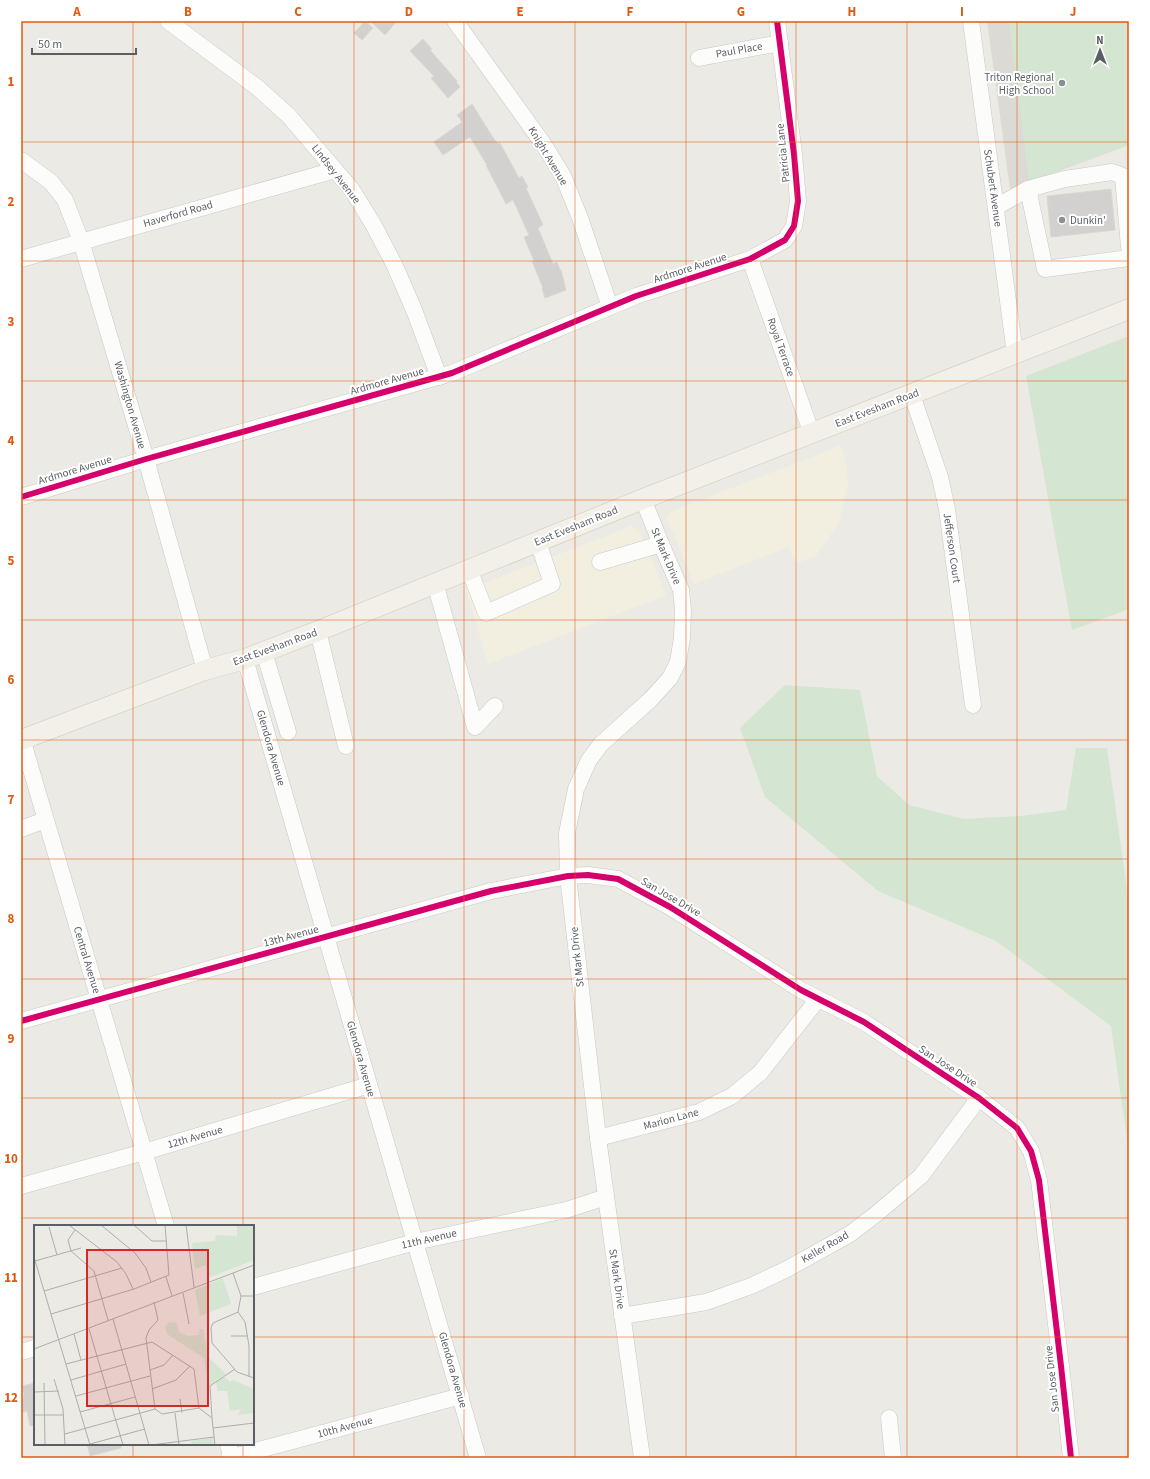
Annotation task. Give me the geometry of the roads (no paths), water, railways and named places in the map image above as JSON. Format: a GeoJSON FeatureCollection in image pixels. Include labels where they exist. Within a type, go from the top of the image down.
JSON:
{"type":"FeatureCollection","features":[{"type":"Feature","properties":{"kind":"main road","name":"East Evesham Road"},"geometry":{"type":"LineString","coordinates":[[21,739],[206,670],[264,652],[643,499],[1129,309]]}},
{"type":"Feature","properties":{"kind":"street","name":"Lindsey Avenue"},"geometry":{"type":"LineString","coordinates":[[168,21],[258,88],[289,116],[352,190],[373,224],[394,264],[414,310],[439,377]]}},
{"type":"Feature","properties":{"kind":"street","name":"Knight Avenue"},"geometry":{"type":"LineString","coordinates":[[455,21],[544,145],[563,176],[580,218],[610,307]]}},
{"type":"Feature","properties":{"kind":"street","name":"Patricia Lane"},"geometry":{"type":"LineString","coordinates":[[750,260],[785,240],[794,226],[798,202],[794,154],[777,21]]}},
{"type":"Feature","properties":{"kind":"street","name":"Schubert Avenue"},"geometry":{"type":"LineString","coordinates":[[971,21],[1015,354]]}},
{"type":"Feature","properties":{"kind":"street","name":"Paul Place"},"geometry":{"type":"LineString","coordinates":[[699,58],[780,43]]}},
{"type":"Feature","properties":{"kind":"street","name":"Washington Avenue"},"geometry":{"type":"LineString","coordinates":[[21,160],[51,182],[65,200],[81,241],[146,459],[206,670]]}},
{"type":"Feature","properties":{"kind":"street","name":"Haverford Road"},"geometry":{"type":"LineString","coordinates":[[21,259],[335,170]]}},
{"type":"Feature","properties":{"kind":"street"},"geometry":{"type":"LineString","coordinates":[[996,207],[1028,189],[1065,179],[1112,172],[1123,176],[1129,247]]}},
{"type":"Feature","properties":{"kind":"street"},"geometry":{"type":"LineString","coordinates":[[1028,189],[1045,269],[1129,258]]}},
{"type":"Feature","properties":{"kind":"street","name":"Ardmore Avenue"},"geometry":{"type":"LineString","coordinates":[[21,496],[146,459],[452,373],[636,296],[750,260]]}},
{"type":"Feature","properties":{"kind":"street","name":"Royal Terrace"},"geometry":{"type":"LineString","coordinates":[[750,260],[812,434]]}},
{"type":"Feature","properties":{"kind":"street","name":"Jefferson Court"},"geometry":{"type":"LineString","coordinates":[[912,394],[940,477],[947,509],[973,705]]}},
{"type":"Feature","properties":{"kind":"street","name":"St Mark Drive"},"geometry":{"type":"LineString","coordinates":[[642,1458],[598,1138],[568,876],[567,833],[576,789],[590,760],[601,744],[651,699],[670,678],[678,662],[682,638],[683,610],[681,590],[660,544],[643,499]]}},
{"type":"Feature","properties":{"kind":"street"},"geometry":{"type":"LineString","coordinates":[[469,569],[486,613],[552,584],[538,542]]}},
{"type":"Feature","properties":{"kind":"street"},"geometry":{"type":"LineString","coordinates":[[600,562],[660,544]]}},
{"type":"Feature","properties":{"kind":"street"},"geometry":{"type":"LineString","coordinates":[[435,583],[475,727],[495,706]]}},
{"type":"Feature","properties":{"kind":"street"},"geometry":{"type":"LineString","coordinates":[[318,631],[346,746]]}},
{"type":"Feature","properties":{"kind":"street"},"geometry":{"type":"LineString","coordinates":[[264,652],[288,732]]}},
{"type":"Feature","properties":{"kind":"street","name":"Glendora Avenue"},"geometry":{"type":"LineString","coordinates":[[245,659],[478,1458]]}},
{"type":"Feature","properties":{"kind":"street","name":"Central Avenue"},"geometry":{"type":"LineString","coordinates":[[21,739],[27,784],[45,820],[166,1225]]}},
{"type":"Feature","properties":{"kind":"street"},"geometry":{"type":"LineString","coordinates":[[21,829],[45,820]]}},
{"type":"Feature","properties":{"kind":"street","name":"San Jose Drive"},"geometry":{"type":"LineString","coordinates":[[568,876],[588,875],[618,879],[670,907],[801,990],[864,1022],[979,1098],[1017,1128],[1031,1151],[1039,1180],[1071,1458]]}},
{"type":"Feature","properties":{"kind":"street","name":"13th Avenue"},"geometry":{"type":"LineString","coordinates":[[21,1021],[491,891],[568,876]]}},
{"type":"Feature","properties":{"kind":"street","name":"Marion Lane"},"geometry":{"type":"LineString","coordinates":[[598,1138],[699,1112],[732,1096],[760,1073],[818,999]]}},
{"type":"Feature","properties":{"kind":"street","name":"12th Avenue"},"geometry":{"type":"LineString","coordinates":[[21,1186],[144,1152],[369,1085]]}},
{"type":"Feature","properties":{"kind":"street","name":"Keller Road"},"geometry":{"type":"LineString","coordinates":[[622,1316],[706,1302],[751,1286],[787,1269],[850,1234],[922,1176],[979,1098]]}},
{"type":"Feature","properties":{"kind":"street","name":"11th Avenue"},"geometry":{"type":"LineString","coordinates":[[254,1287],[415,1242],[566,1210],[606,1197]]}},
{"type":"Feature","properties":{"kind":"street"},"geometry":{"type":"LineString","coordinates":[[21,1352],[34,1348]]}},
{"type":"Feature","properties":{"kind":"street","name":"10th Avenue"},"geometry":{"type":"LineString","coordinates":[[231,1454],[460,1396]]}},
{"type":"Feature","properties":{"kind":"street"},"geometry":{"type":"LineString","coordinates":[[889,1418],[892,1458]]}},
{"type":"Feature","properties":{"kind":"place","name":"Triton Regional High School"},"geometry":{"type":"Point","coordinates":[1062,83]}},
{"type":"Feature","properties":{"kind":"place","name":"Dunkin'"},"geometry":{"type":"Point","coordinates":[1062,220]}}]}
